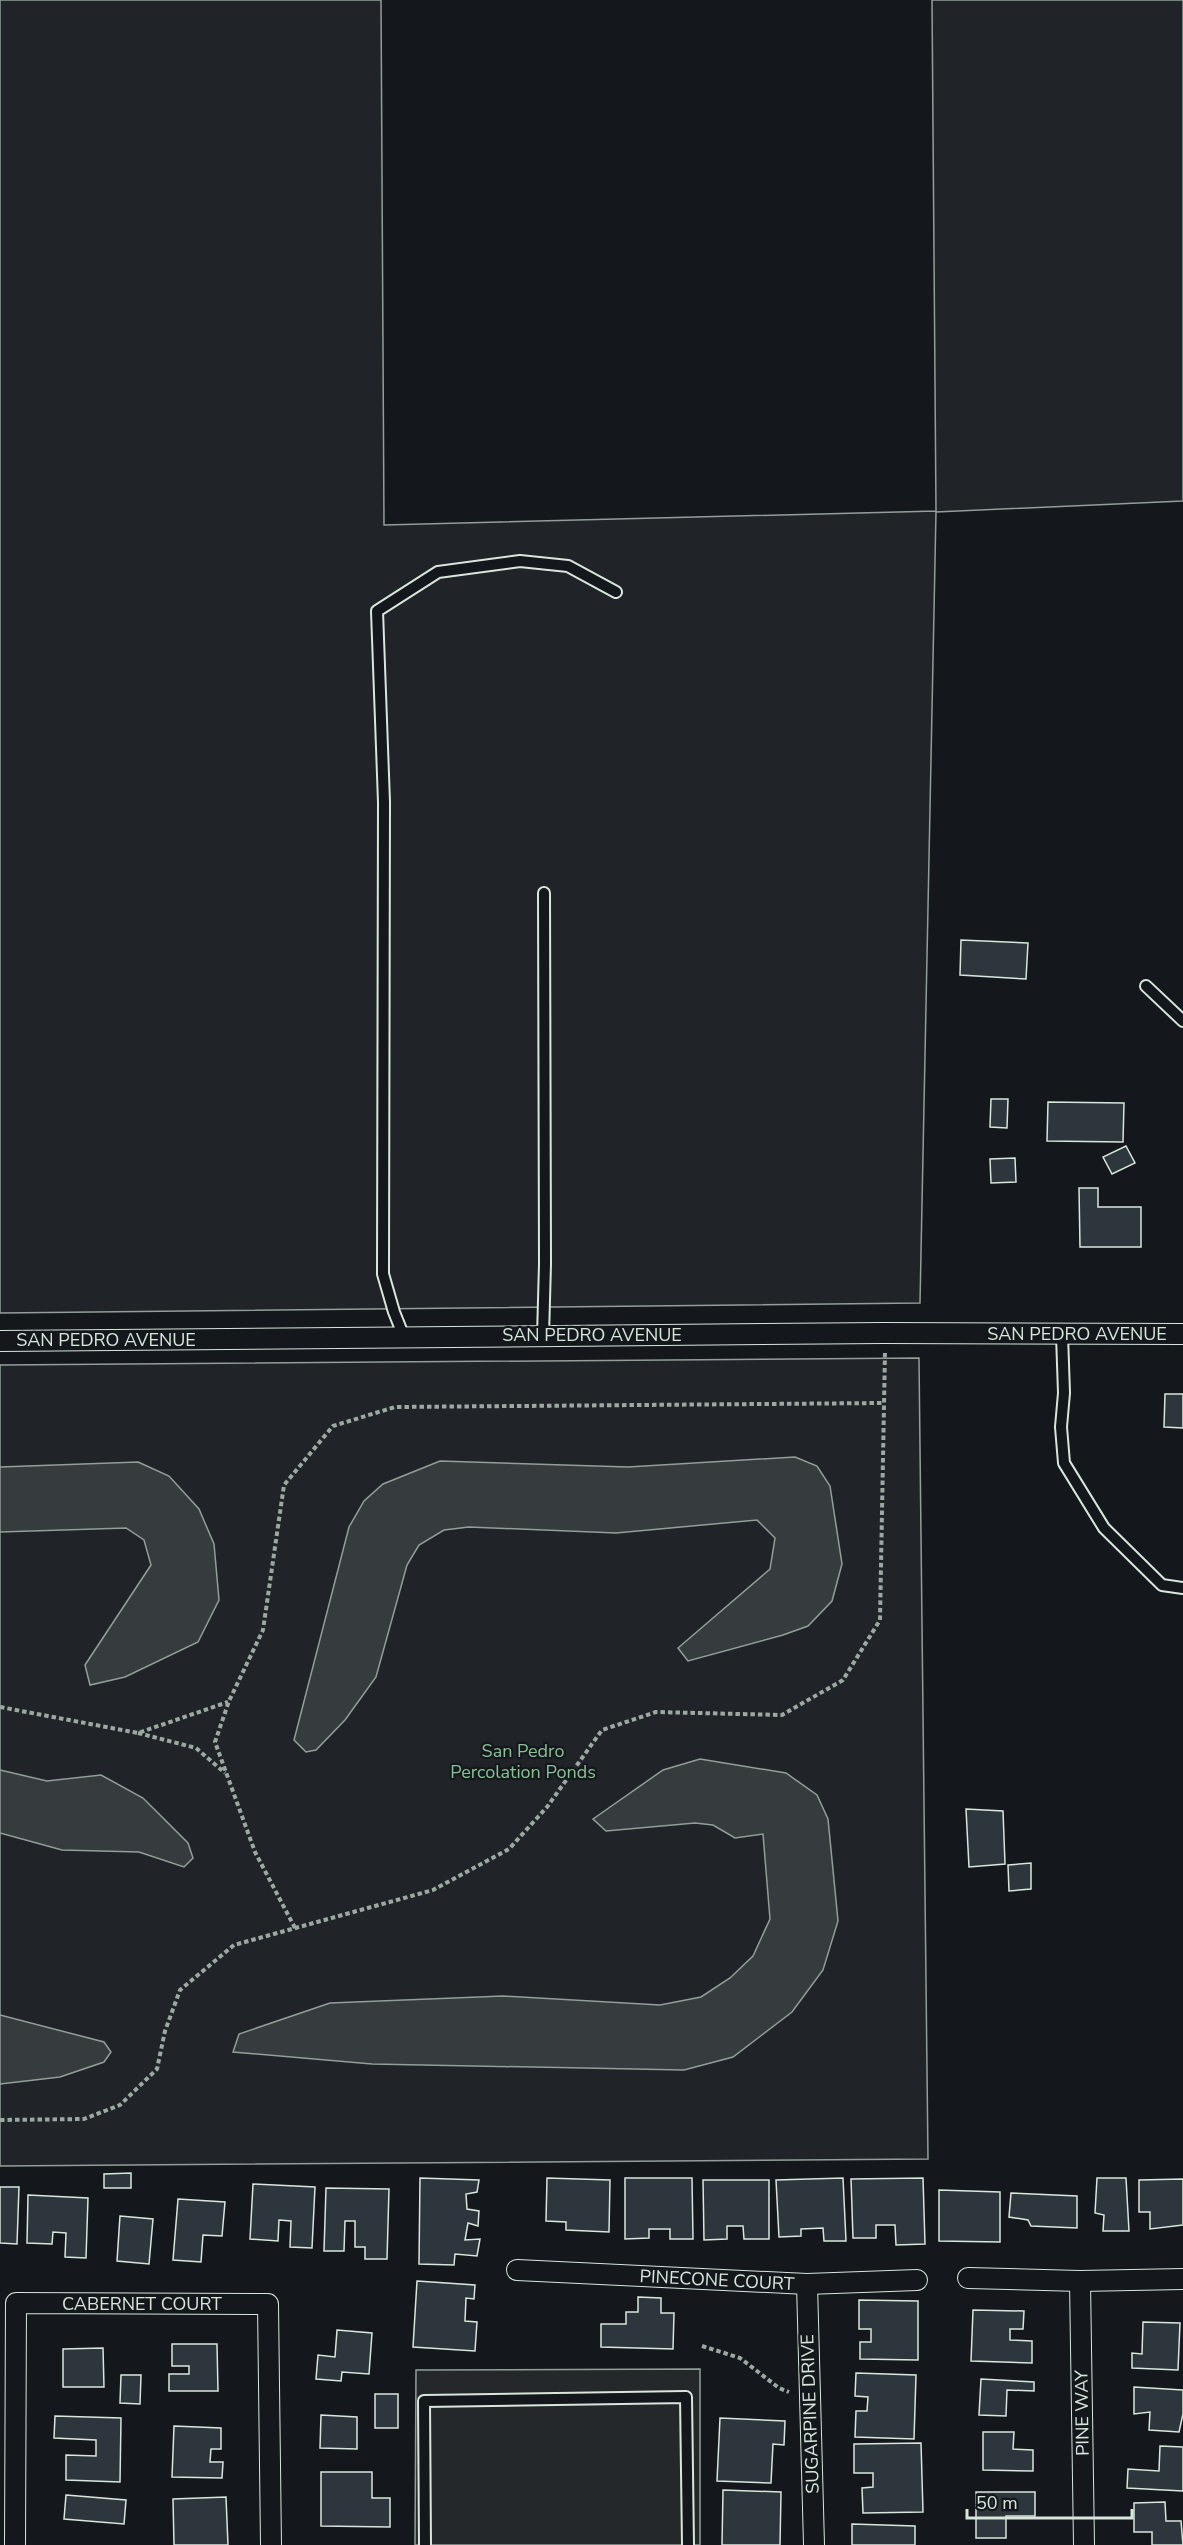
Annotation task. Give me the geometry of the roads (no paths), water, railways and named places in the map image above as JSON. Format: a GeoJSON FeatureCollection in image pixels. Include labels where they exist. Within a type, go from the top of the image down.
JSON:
{"type":"FeatureCollection","features":[{"type":"Feature","properties":{"kind":"street","name":"SAN PEDRO AVENUE"},"geometry":{"type":"LineString","coordinates":[[0,1341],[883,1333],[1183,1334]]}},
{"type":"Feature","properties":{"kind":"street","name":"PINECONE COURT"},"geometry":{"type":"LineString","coordinates":[[517,2270],[807,2284],[917,2280]]}},
{"type":"Feature","properties":{"kind":"street"},"geometry":{"type":"LineString","coordinates":[[968,2278],[1183,2279]]}},
{"type":"Feature","properties":{"kind":"street","name":"PINE WAY"},"geometry":{"type":"LineString","coordinates":[[1080,2280],[1084,2545]]}},
{"type":"Feature","properties":{"kind":"street","name":"SUGARPINE DRIVE"},"geometry":{"type":"LineString","coordinates":[[807,2284],[814,2545]]}},
{"type":"Feature","properties":{"kind":"street","name":"CABERNET COURT"},"geometry":{"type":"LineString","coordinates":[[15,2545],[16,2303],[268,2304],[271,2545]]}},
{"type":"Feature","properties":{"kind":"lane"},"geometry":{"type":"LineString","coordinates":[[404,1337],[393,1312],[383,1274],[384,802],[377,611],[438,573],[520,561],[568,566],[616,592]]}},
{"type":"Feature","properties":{"kind":"lane"},"geometry":{"type":"LineString","coordinates":[[543,1336],[545,1264],[544,893]]}},
{"type":"Feature","properties":{"kind":"lane"},"geometry":{"type":"LineString","coordinates":[[1146,986],[1183,1021]]}},
{"type":"Feature","properties":{"kind":"lane"},"geometry":{"type":"LineString","coordinates":[[1062,1335],[1064,1393],[1061,1427],[1064,1463],[1104,1528],[1162,1585],[1183,1588]]}},
{"type":"Feature","properties":{"kind":"lane"},"geometry":{"type":"LineString","coordinates":[[425,2545],[424,2401],[686,2397],[688,2545]]}},
{"type":"Feature","properties":{"kind":"park label","name":"San Pedro Percolation Ponds"},"geometry":{"type":"Point","coordinates":[523,1761]}}]}
